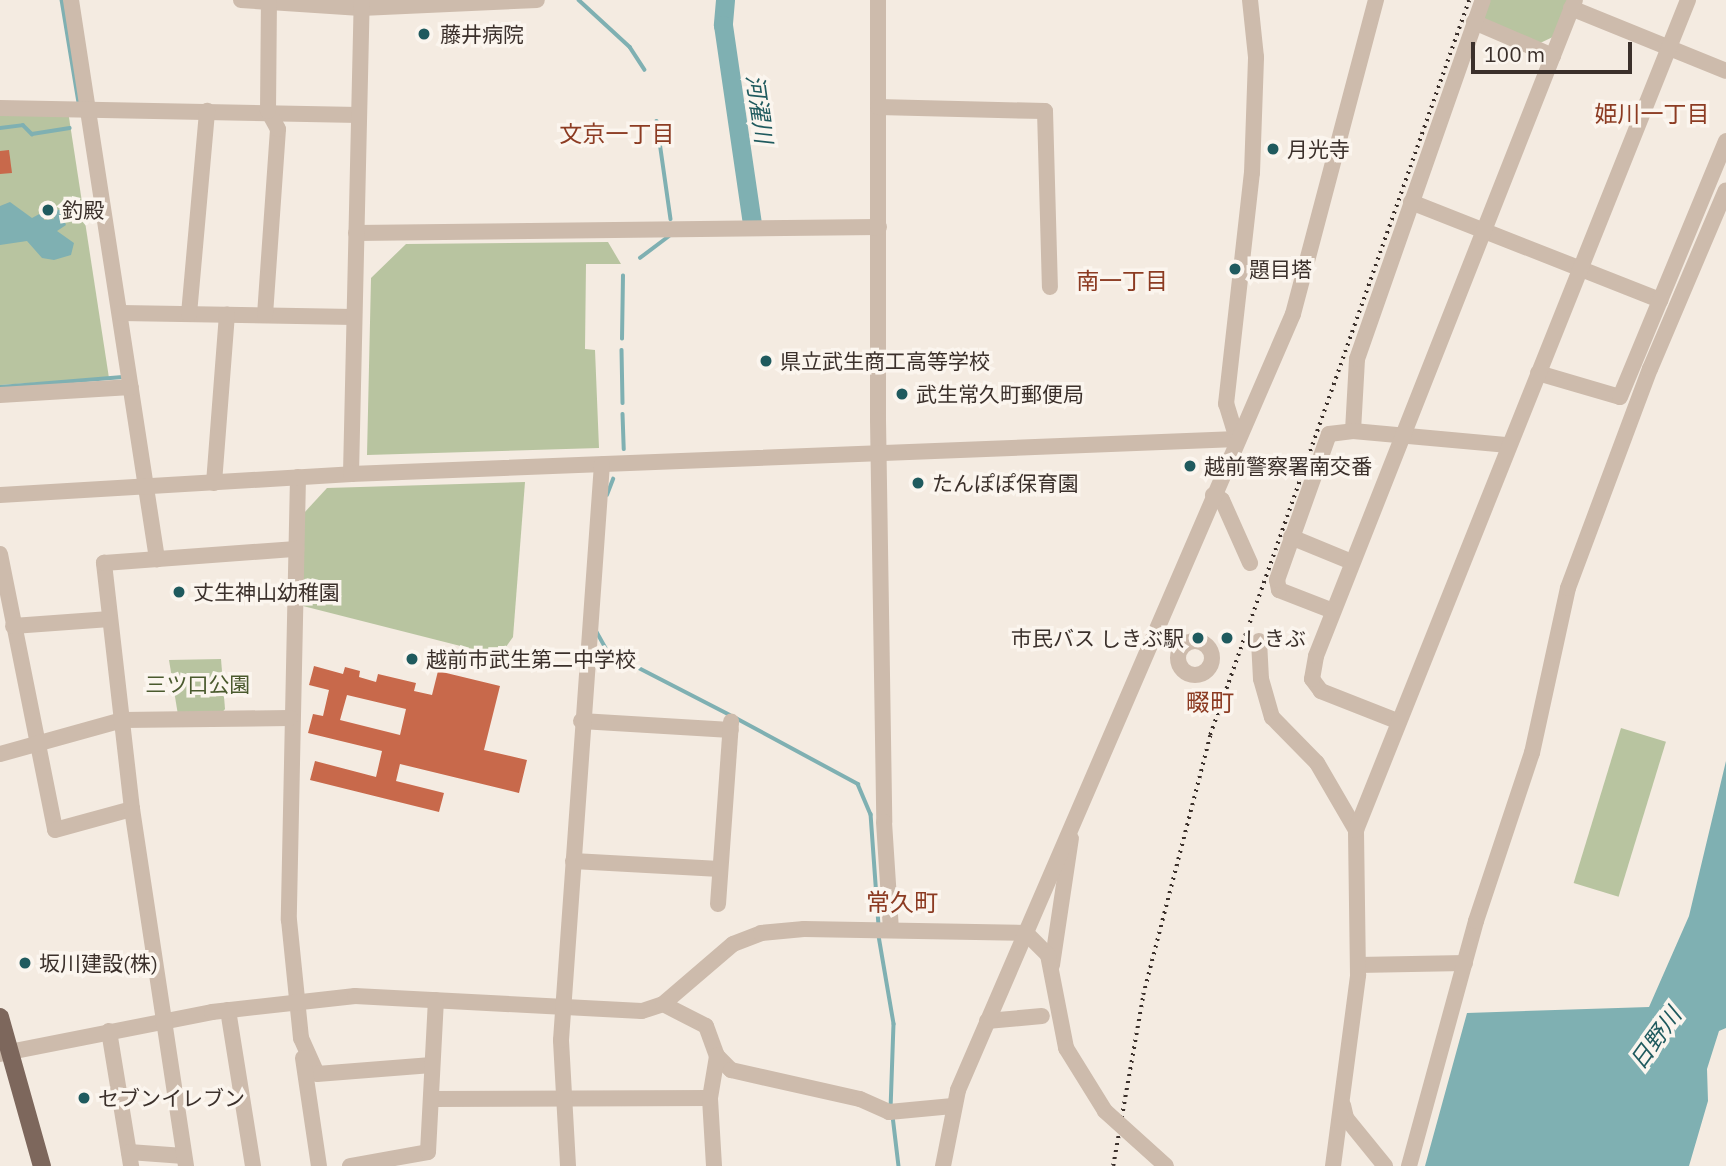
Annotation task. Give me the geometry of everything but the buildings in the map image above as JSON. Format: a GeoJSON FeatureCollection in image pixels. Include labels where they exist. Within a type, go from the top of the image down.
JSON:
{"type":"FeatureCollection","features":[{"type":"Feature","properties":{"kind":"main road"},"geometry":{"type":"LineString","coordinates":[[0,1017],[5,1053],[42,1166]]}},
{"type":"Feature","properties":{"kind":"street"},"geometry":{"type":"LineString","coordinates":[[71,0],[157,559]]}},
{"type":"Feature","properties":{"kind":"street"},"geometry":{"type":"LineString","coordinates":[[242,0],[361,4],[537,0]]}},
{"type":"Feature","properties":{"kind":"street"},"geometry":{"type":"LineString","coordinates":[[265,315],[278,129],[268,111],[269,0]]}},
{"type":"Feature","properties":{"kind":"street"},"geometry":{"type":"LineString","coordinates":[[878,0],[883,930]]}},
{"type":"Feature","properties":{"kind":"street"},"geometry":{"type":"LineString","coordinates":[[1237,439],[1226,404],[1252,173],[1256,57],[1250,0]]}},
{"type":"Feature","properties":{"kind":"street"},"geometry":{"type":"LineString","coordinates":[[943,1166],[953,1105],[987,1021],[1293,314],[1376,0]]}},
{"type":"Feature","properties":{"kind":"street"},"geometry":{"type":"LineString","coordinates":[[1353,431],[1357,359],[1483,0]]}},
{"type":"Feature","properties":{"kind":"street"},"geometry":{"type":"LineString","coordinates":[[1333,1166],[1358,965],[1356,830],[1397,721],[1688,0]]}},
{"type":"Feature","properties":{"kind":"street"},"geometry":{"type":"LineString","coordinates":[[351,474],[361,4]]}},
{"type":"Feature","properties":{"kind":"street"},"geometry":{"type":"LineString","coordinates":[[1397,721],[1315,686],[1316,656],[1573,4],[1668,48],[1726,71]]}},
{"type":"Feature","properties":{"kind":"street"},"geometry":{"type":"LineString","coordinates":[[1474,22],[1553,56]]}},
{"type":"Feature","properties":{"kind":"street"},"geometry":{"type":"LineString","coordinates":[[0,108],[87,106],[359,115]]}},
{"type":"Feature","properties":{"kind":"street"},"geometry":{"type":"LineString","coordinates":[[878,107],[1045,111],[1050,287]]}},
{"type":"Feature","properties":{"kind":"street"},"geometry":{"type":"LineString","coordinates":[[189,314],[207,111]]}},
{"type":"Feature","properties":{"kind":"street"},"geometry":{"type":"LineString","coordinates":[[1538,373],[1620,397],[1726,141]]}},
{"type":"Feature","properties":{"kind":"street"},"geometry":{"type":"LineString","coordinates":[[1409,1166],[1465,963],[1532,753],[1568,588],[1650,369],[1726,191]]}},
{"type":"Feature","properties":{"kind":"street"},"geometry":{"type":"LineString","coordinates":[[1411,202],[1660,300]]}},
{"type":"Feature","properties":{"kind":"street"},"geometry":{"type":"LineString","coordinates":[[356,233],[878,227]]}},
{"type":"Feature","properties":{"kind":"street"},"geometry":{"type":"LineString","coordinates":[[121,313],[354,317]]}},
{"type":"Feature","properties":{"kind":"street"},"geometry":{"type":"LineString","coordinates":[[214,483],[227,315]]}},
{"type":"Feature","properties":{"kind":"street"},"geometry":{"type":"LineString","coordinates":[[0,395],[131,387]]}},
{"type":"Feature","properties":{"kind":"street"},"geometry":{"type":"LineString","coordinates":[[1333,611],[1279,590],[1277,580],[1329,435],[1353,431],[1508,445]]}},
{"type":"Feature","properties":{"kind":"street"},"geometry":{"type":"LineString","coordinates":[[0,495],[351,474],[1237,439]]}},
{"type":"Feature","properties":{"kind":"street"},"geometry":{"type":"LineString","coordinates":[[568,1166],[563,1007],[581,721],[602,464]]}},
{"type":"Feature","properties":{"kind":"street"},"geometry":{"type":"LineString","coordinates":[[298,477],[290,718],[296,798],[289,920],[296,1002],[319,1166]]}},
{"type":"Feature","properties":{"kind":"street"},"geometry":{"type":"LineString","coordinates":[[1213,495],[1222,500],[1250,563]]}},
{"type":"Feature","properties":{"kind":"street"},"geometry":{"type":"LineString","coordinates":[[1291,537],[1352,562]]}},
{"type":"Feature","properties":{"kind":"street"},"geometry":{"type":"LineString","coordinates":[[109,1031],[130,1159],[185,1161],[132,809],[104,563],[296,549]]}},
{"type":"Feature","properties":{"kind":"street"},"geometry":{"type":"LineString","coordinates":[[0,554],[55,830],[132,809]]}},
{"type":"Feature","properties":{"kind":"street"},"geometry":{"type":"LineString","coordinates":[[13,626],[110,619]]}},
{"type":"Feature","properties":{"kind":"street"},"geometry":{"type":"LineString","coordinates":[[1259,641],[1261,679],[1272,717],[1317,763],[1356,830]]}},
{"type":"Feature","properties":{"kind":"street"},"geometry":{"type":"LineString","coordinates":[[1150,643],[1175,652]]}},
{"type":"Feature","properties":{"kind":"street"},"geometry":{"type":"LineString","coordinates":[[0,754],[123,720],[290,718]]}},
{"type":"Feature","properties":{"kind":"street"},"geometry":{"type":"LineString","coordinates":[[581,721],[731,725],[718,904]]}},
{"type":"Feature","properties":{"kind":"street"},"geometry":{"type":"LineString","coordinates":[[1051,968],[1071,825]]}},
{"type":"Feature","properties":{"kind":"street"},"geometry":{"type":"LineString","coordinates":[[573,861],[720,869]]}},
{"type":"Feature","properties":{"kind":"street"},"geometry":{"type":"LineString","coordinates":[[5,1053],[228,1010],[367,995],[642,1011],[663,1004],[733,944],[761,933],[883,930],[1026,933],[1042,944],[1051,968],[1066,1048],[1105,1111],[1166,1166]]}},
{"type":"Feature","properties":{"kind":"street"},"geometry":{"type":"LineString","coordinates":[[1358,965],[1465,963]]}},
{"type":"Feature","properties":{"kind":"street"},"geometry":{"type":"LineString","coordinates":[[350,1166],[401,1162],[428,1152],[436,1000]]}},
{"type":"Feature","properties":{"kind":"street"},"geometry":{"type":"LineString","coordinates":[[663,1004],[706,1026],[717,1056],[731,1070],[860,1099],[889,1112],[953,1105]]}},
{"type":"Feature","properties":{"kind":"street"},"geometry":{"type":"LineString","coordinates":[[228,1010],[257,1166]]}},
{"type":"Feature","properties":{"kind":"street"},"geometry":{"type":"LineString","coordinates":[[987,1021],[1042,1016]]}},
{"type":"Feature","properties":{"kind":"street"},"geometry":{"type":"LineString","coordinates":[[301,1038],[317,1074],[432,1065]]}},
{"type":"Feature","properties":{"kind":"street"},"geometry":{"type":"LineString","coordinates":[[714,1166],[710,1098],[717,1056]]}},
{"type":"Feature","properties":{"kind":"street"},"geometry":{"type":"LineString","coordinates":[[431,1099],[710,1098]]}},
{"type":"Feature","properties":{"kind":"street"},"geometry":{"type":"LineString","coordinates":[[1341,1100],[1346,1118],[1385,1166]]}},
{"type":"Feature","properties":{"kind":"green space"},"geometry":{"type":"Polygon","coordinates":[[[1486,0],[1569,0],[1555,36],[1538,44],[1484,22],[1486,0]]]}},
{"type":"Feature","properties":{"kind":"green space"},"geometry":{"type":"Polygon","coordinates":[[[68,111],[109,378],[0,385],[0,112],[68,111]]]}},
{"type":"Feature","properties":{"kind":"green space"},"geometry":{"type":"Polygon","coordinates":[[[608,242],[621,264],[586,264],[585,349],[595,350],[599,448],[367,455],[371,278],[406,244],[608,242]]]}},
{"type":"Feature","properties":{"kind":"green space"},"geometry":{"type":"Polygon","coordinates":[[[525,482],[513,637],[503,651],[492,654],[299,605],[304,513],[327,488],[525,482]]]}},
{"type":"Feature","properties":{"kind":"green space","name":"三ツ口公園"},"geometry":{"type":"Polygon","coordinates":[[[221,659],[225,709],[221,714],[178,715],[169,660],[221,659]]]}},
{"type":"Feature","properties":{"kind":"green space"},"geometry":{"type":"Polygon","coordinates":[[[1621,728],[1666,742],[1619,897],[1574,883],[1621,728]]]}},
{"type":"Feature","properties":{"kind":"water"},"geometry":{"type":"Polygon","coordinates":[[[10,202],[32,218],[43,212],[44,220],[54,219],[53,209],[60,210],[66,225],[57,231],[74,243],[71,255],[54,260],[42,258],[27,241],[0,245],[0,206],[10,202]]]}},
{"type":"Feature","properties":{"kind":"water","name":"日野川"},"geometry":{"type":"Polygon","coordinates":[[[1726,761],[1726,1028],[1719,1031],[1707,1069],[1708,1101],[1689,1166],[1425,1166],[1467,1013],[1649,1007],[1689,916],[1726,761]]]}},
{"type":"Feature","properties":{"kind":"waterway"},"geometry":{"type":"LineString","coordinates":[[62,0],[79,103]]}},
{"type":"Feature","properties":{"kind":"waterway"},"geometry":{"type":"LineString","coordinates":[[579,0],[630,47],[645,70]]}},
{"type":"Feature","properties":{"kind":"waterway","name":"河濯川"},"geometry":{"type":"LineString","coordinates":[[725,0],[723,25],[752,224]]}},
{"type":"Feature","properties":{"kind":"waterway"},"geometry":{"type":"LineString","coordinates":[[657,121],[671,219]]}},
{"type":"Feature","properties":{"kind":"waterway"},"geometry":{"type":"LineString","coordinates":[[0,128],[23,125],[32,134],[70,128]]}},
{"type":"Feature","properties":{"kind":"waterway"},"geometry":{"type":"LineString","coordinates":[[640,258],[669,236]]}},
{"type":"Feature","properties":{"kind":"waterway"},"geometry":{"type":"LineString","coordinates":[[622,339],[623,276]]}},
{"type":"Feature","properties":{"kind":"waterway"},"geometry":{"type":"LineString","coordinates":[[622,350],[623,403]]}},
{"type":"Feature","properties":{"kind":"waterway"},"geometry":{"type":"LineString","coordinates":[[0,387],[123,377]]}},
{"type":"Feature","properties":{"kind":"waterway"},"geometry":{"type":"LineString","coordinates":[[623,414],[624,449]]}},
{"type":"Feature","properties":{"kind":"waterway"},"geometry":{"type":"LineString","coordinates":[[607,495],[613,479]]}},
{"type":"Feature","properties":{"kind":"waterway"},"geometry":{"type":"LineString","coordinates":[[597,632],[608,652],[730,715]]}},
{"type":"Feature","properties":{"kind":"waterway"},"geometry":{"type":"LineString","coordinates":[[736,718],[858,784],[871,814],[879,925]]}},
{"type":"Feature","properties":{"kind":"waterway"},"geometry":{"type":"LineString","coordinates":[[879,936],[894,1024],[891,1108]]}},
{"type":"Feature","properties":{"kind":"waterway"},"geometry":{"type":"LineString","coordinates":[[893,1116],[899,1166]]}},
{"type":"Feature","properties":{"kind":"railway"},"geometry":{"type":"LineString","coordinates":[[1113,1166],[1143,995],[1210,735],[1469,0]]}},
{"type":"Feature","properties":{"kind":"place","name":"藤井病院"},"geometry":{"type":"Point","coordinates":[424,34]}},
{"type":"Feature","properties":{"kind":"place","name":"月光寺"},"geometry":{"type":"Point","coordinates":[1273,149]}},
{"type":"Feature","properties":{"kind":"place","name":"釣殿"},"geometry":{"type":"Point","coordinates":[48,210]}},
{"type":"Feature","properties":{"kind":"place","name":"題目塔"},"geometry":{"type":"Point","coordinates":[1235,269]}},
{"type":"Feature","properties":{"kind":"place","name":"県立武生商工高等学校"},"geometry":{"type":"Point","coordinates":[766,361]}},
{"type":"Feature","properties":{"kind":"place","name":"武生常久町郵便局"},"geometry":{"type":"Point","coordinates":[902,394]}},
{"type":"Feature","properties":{"kind":"place","name":"越前警察署南交番"},"geometry":{"type":"Point","coordinates":[1190,466]}},
{"type":"Feature","properties":{"kind":"place","name":"たんぽぽ保育園"},"geometry":{"type":"Point","coordinates":[918,483]}},
{"type":"Feature","properties":{"kind":"place","name":"丈生神山幼稚園"},"geometry":{"type":"Point","coordinates":[179,592]}},
{"type":"Feature","properties":{"kind":"place","name":"市民バス しきぶ駅"},"geometry":{"type":"Point","coordinates":[1198,638]}},
{"type":"Feature","properties":{"kind":"place","name":"しきぶ"},"geometry":{"type":"Point","coordinates":[1227,638]}},
{"type":"Feature","properties":{"kind":"place","name":"越前市武生第二中学校"},"geometry":{"type":"Point","coordinates":[412,659]}},
{"type":"Feature","properties":{"kind":"place","name":"坂川建設(株)"},"geometry":{"type":"Point","coordinates":[25,963]}},
{"type":"Feature","properties":{"kind":"place","name":"セブンイレブン"},"geometry":{"type":"Point","coordinates":[84,1098]}},
{"type":"Feature","properties":{"kind":"district","name":"姫川一丁目"},"geometry":{"type":"Point","coordinates":[1652,113]}},
{"type":"Feature","properties":{"kind":"district","name":"文京一丁目"},"geometry":{"type":"Point","coordinates":[617,133]}},
{"type":"Feature","properties":{"kind":"district","name":"南一丁目"},"geometry":{"type":"Point","coordinates":[1122,280]}},
{"type":"Feature","properties":{"kind":"district","name":"畷町"},"geometry":{"type":"Point","coordinates":[1210,703]}},
{"type":"Feature","properties":{"kind":"district","name":"常久町"},"geometry":{"type":"Point","coordinates":[902,903]}}]}
